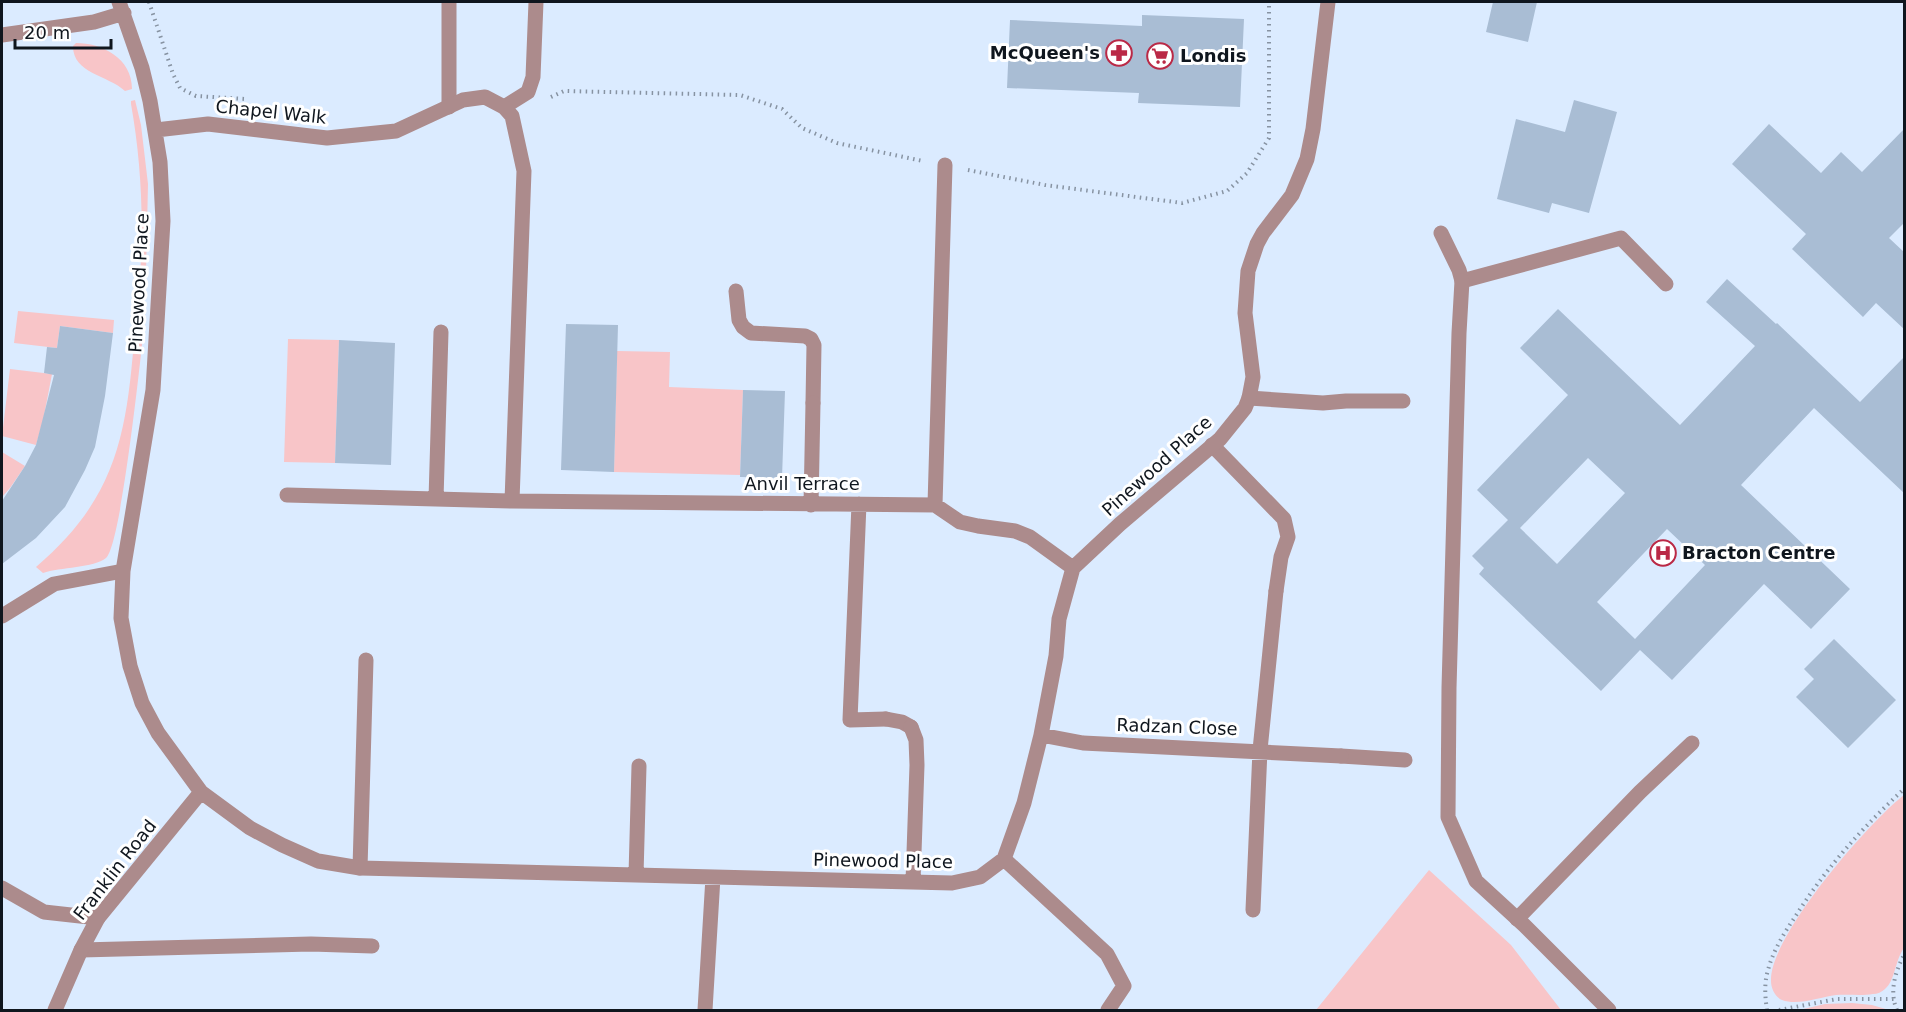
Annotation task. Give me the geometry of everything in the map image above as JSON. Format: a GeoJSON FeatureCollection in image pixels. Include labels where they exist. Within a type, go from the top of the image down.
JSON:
{"type":"FeatureCollection","features":[{"type":"Feature","properties":{"kind":"street"},"geometry":{"type":"LineString","coordinates":[[449,2],[449,107]]}},
{"type":"Feature","properties":{"kind":"street"},"geometry":{"type":"LineString","coordinates":[[512,501],[524,171],[508,111],[528,92],[533,77],[536,2]]}},
{"type":"Feature","properties":{"kind":"street","name":"Pinewood Place"},"geometry":{"type":"LineString","coordinates":[[122,7],[142,68],[156,130],[163,221],[153,390],[123,571],[121,618],[130,666],[142,703],[158,733],[201,792],[250,828],[282,845],[318,861],[360,868],[952,883],[981,877],[1004,859],[1024,803],[1041,735],[1056,656],[1059,619],[1074,568],[1120,524],[1220,439],[1245,408],[1252,377],[1245,305],[1248,271],[1257,244],[1292,195],[1307,159],[1313,129],[1328,2]]}},
{"type":"Feature","properties":{"kind":"street"},"geometry":{"type":"LineString","coordinates":[[2,35],[93,22],[122,7]]}},
{"type":"Feature","properties":{"kind":"street","name":"Chapel Walk"},"geometry":{"type":"LineString","coordinates":[[156,130],[208,124],[327,138],[396,131],[463,100],[485,97],[508,111]]}},
{"type":"Feature","properties":{"kind":"street"},"geometry":{"type":"LineString","coordinates":[[945,165],[935,505],[960,522],[1015,531],[1030,537],[1074,568]]}},
{"type":"Feature","properties":{"kind":"street"},"geometry":{"type":"LineString","coordinates":[[1441,233],[1459,270],[1462,282],[1458,333],[1449,676],[1448,817],[1476,881],[1609,1011]]}},
{"type":"Feature","properties":{"kind":"street"},"geometry":{"type":"LineString","coordinates":[[1462,282],[1621,238],[1666,284]]}},
{"type":"Feature","properties":{"kind":"street"},"geometry":{"type":"LineString","coordinates":[[736,291],[739,320],[743,327],[751,333],[805,336],[811,339],[814,345],[811,505]]}},
{"type":"Feature","properties":{"kind":"street"},"geometry":{"type":"LineString","coordinates":[[436,499],[441,332]]}},
{"type":"Feature","properties":{"kind":"street"},"geometry":{"type":"LineString","coordinates":[[1249,398],[1296,402],[1403,401]]}},
{"type":"Feature","properties":{"kind":"street"},"geometry":{"type":"LineString","coordinates":[[1212,445],[1284,519],[1288,537],[1281,557],[1276,591],[1260,750],[1405,760]]}},
{"type":"Feature","properties":{"kind":"street","name":"Anvil Terrace"},"geometry":{"type":"LineString","coordinates":[[287,495],[512,501],[935,505]]}},
{"type":"Feature","properties":{"kind":"street"},"geometry":{"type":"LineString","coordinates":[[859,504],[850,720],[886,719],[902,722],[911,727],[916,740],[917,765],[913,882]]}},
{"type":"Feature","properties":{"kind":"street"},"geometry":{"type":"LineString","coordinates":[[2,616],[54,584],[123,571]]}},
{"type":"Feature","properties":{"kind":"street"},"geometry":{"type":"LineString","coordinates":[[360,868],[366,660]]}},
{"type":"Feature","properties":{"kind":"street","name":"Radzan Close"},"geometry":{"type":"LineString","coordinates":[[1041,735],[1083,743],[1260,750],[1253,910]]}},
{"type":"Feature","properties":{"kind":"street"},"geometry":{"type":"LineString","coordinates":[[1517,919],[1633,799],[1692,743]]}},
{"type":"Feature","properties":{"kind":"street"},"geometry":{"type":"LineString","coordinates":[[636,875],[639,766]]}},
{"type":"Feature","properties":{"kind":"street","name":"Franklin Road"},"geometry":{"type":"LineString","coordinates":[[55,1011],[81,950],[98,918],[201,792]]}},
{"type":"Feature","properties":{"kind":"street"},"geometry":{"type":"LineString","coordinates":[[1004,859],[1107,954],[1124,986],[1108,1011]]}},
{"type":"Feature","properties":{"kind":"street"},"geometry":{"type":"LineString","coordinates":[[705,1011],[713,877]]}},
{"type":"Feature","properties":{"kind":"street"},"geometry":{"type":"LineString","coordinates":[[2,888],[44,912],[98,918]]}},
{"type":"Feature","properties":{"kind":"street"},"geometry":{"type":"LineString","coordinates":[[81,950],[311,944],[372,946]]}},
{"type":"Feature","properties":{"kind":"path"},"geometry":{"type":"LineString","coordinates":[[149,2],[180,88],[196,96],[245,99]]}},
{"type":"Feature","properties":{"kind":"path"},"geometry":{"type":"LineString","coordinates":[[508,111],[564,91],[740,95],[782,109],[802,128],[837,143],[1045,185],[1182,203],[1227,191],[1247,172],[1269,138],[1269,2]]}},
{"type":"Feature","properties":{"kind":"path"},"geometry":{"type":"LineString","coordinates":[[1767,1011],[1765,989],[1767,972],[1773,954],[1788,927],[1813,890],[1850,844],[1905,789]]}},
{"type":"Feature","properties":{"kind":"path"},"geometry":{"type":"LineString","coordinates":[[1898,1011],[1893,988],[1897,971],[1905,955]]}},
{"type":"Feature","properties":{"kind":"path"},"geometry":{"type":"LineString","coordinates":[[1779,1011],[1837,999],[1894,999]]}},
{"type":"Feature","properties":{"kind":"shaded area"},"geometry":{"type":"Polygon","coordinates":[[[76,43],[96,46],[114,54],[127,69],[132,89],[125,91],[85,68],[75,55],[73,46],[76,43]]]}},
{"type":"Feature","properties":{"kind":"shaded area"},"geometry":{"type":"Polygon","coordinates":[[[135,100],[141,125],[148,184],[146,274],[141,273],[140,275],[141,189],[131,104],[131,101],[135,100]]]}},
{"type":"Feature","properties":{"kind":"shaded area"},"geometry":{"type":"Polygon","coordinates":[[[18,311],[114,320],[113,333],[60,326],[57,348],[14,343],[18,311]]]}},
{"type":"Feature","properties":{"kind":"shaded area"},"geometry":{"type":"Polygon","coordinates":[[[144,326],[130,449],[112,546],[106,558],[101,561],[43,573],[36,567],[64,541],[85,514],[102,487],[114,460],[128,399],[135,328],[141,329],[144,326]]]}},
{"type":"Feature","properties":{"kind":"shaded area"},"geometry":{"type":"Polygon","coordinates":[[[288,339],[339,340],[335,463],[284,462],[288,339]]]}},
{"type":"Feature","properties":{"kind":"shaded area"},"geometry":{"type":"Polygon","coordinates":[[[617,351],[670,352],[669,387],[743,390],[740,475],[614,472],[617,351]]]}},
{"type":"Feature","properties":{"kind":"shaded area"},"geometry":{"type":"Polygon","coordinates":[[[10,369],[52,374],[36,445],[2,436],[10,369]]]}},
{"type":"Feature","properties":{"kind":"shaded area"},"geometry":{"type":"Polygon","coordinates":[[[2,452],[25,466],[2,497],[2,452]]]}},
{"type":"Feature","properties":{"kind":"shaded area"},"geometry":{"type":"Polygon","coordinates":[[[1904,795],[1904,948],[1888,985],[1875,994],[1836,995],[1795,1002],[1780,999],[1774,992],[1771,981],[1775,961],[1786,937],[1803,910],[1846,854],[1868,829],[1904,795]]]}},
{"type":"Feature","properties":{"kind":"shaded area"},"geometry":{"type":"Polygon","coordinates":[[[1429,870],[1511,945],[1561,1010],[1316,1010],[1429,870]]]}},
{"type":"Feature","properties":{"kind":"shaded area"},"geometry":{"type":"Polygon","coordinates":[[[1852,1003],[1889,1010],[1799,1010],[1825,1004],[1852,1003]]]}},
{"type":"Feature","properties":{"kind":"building"},"geometry":{"type":"Polygon","coordinates":[[[1493,2],[1537,2],[1528,42],[1486,32],[1493,2]]]}},
{"type":"Feature","properties":{"kind":"building"},"geometry":{"type":"Polygon","coordinates":[[[1142,15],[1244,19],[1240,107],[1138,103],[1139,93],[1007,88],[1010,20],[1142,26],[1142,15]]]}},
{"type":"Feature","properties":{"kind":"building"},"geometry":{"type":"Polygon","coordinates":[[[1574,100],[1617,112],[1589,213],[1552,203],[1549,213],[1497,199],[1516,119],[1565,132],[1574,100]]]}},
{"type":"Feature","properties":{"kind":"building"},"geometry":{"type":"Polygon","coordinates":[[[1769,124],[1821,173],[1841,152],[1862,172],[1905,128],[1905,222],[1889,238],[1905,253],[1905,330],[1876,303],[1863,317],[1792,249],[1806,234],[1732,164],[1769,124]]]}},
{"type":"Feature","properties":{"kind":"building","name":"Bracton Centre"},"geometry":{"type":"Polygon","coordinates":[[[1727,279],[1860,402],[1905,356],[1905,494],[1814,408],[1741,485],[1850,589],[1811,629],[1764,584],[1672,680],[1640,650],[1601,691],[1479,574],[1484,568],[1472,556],[1508,520],[1477,490],[1568,395],[1520,348],[1558,309],[1680,425],[1755,346],[1706,302],[1727,279]],[[1588,458],[1520,528],[1557,564],[1625,493],[1588,458]],[[1667,529],[1597,602],[1635,639],[1705,565],[1667,529]]]}},
{"type":"Feature","properties":{"kind":"building"},"geometry":{"type":"Polygon","coordinates":[[[566,324],[618,325],[614,472],[561,470],[566,324]]]}},
{"type":"Feature","properties":{"kind":"building"},"geometry":{"type":"Polygon","coordinates":[[[60,326],[113,333],[105,396],[95,447],[65,507],[36,538],[2,564],[2,501],[36,445],[54,375],[44,373],[47,347],[57,348],[60,326]]]}},
{"type":"Feature","properties":{"kind":"building"},"geometry":{"type":"Polygon","coordinates":[[[339,340],[395,343],[391,465],[335,463],[339,340]]]}},
{"type":"Feature","properties":{"kind":"building"},"geometry":{"type":"Polygon","coordinates":[[[743,390],[785,391],[782,478],[740,477],[743,390]]]}},
{"type":"Feature","properties":{"kind":"building"},"geometry":{"type":"Polygon","coordinates":[[[1834,639],[1896,700],[1848,748],[1796,697],[1814,679],[1804,669],[1834,639]]]}},
{"type":"Feature","properties":{"kind":"place","name":"McQueen's"},"geometry":{"type":"Point","coordinates":[1119,53]}},
{"type":"Feature","properties":{"kind":"place","name":"Londis"},"geometry":{"type":"Point","coordinates":[1160,56]}},
{"type":"Feature","properties":{"kind":"place","name":"Bracton Centre"},"geometry":{"type":"Point","coordinates":[1663,553]}}]}
